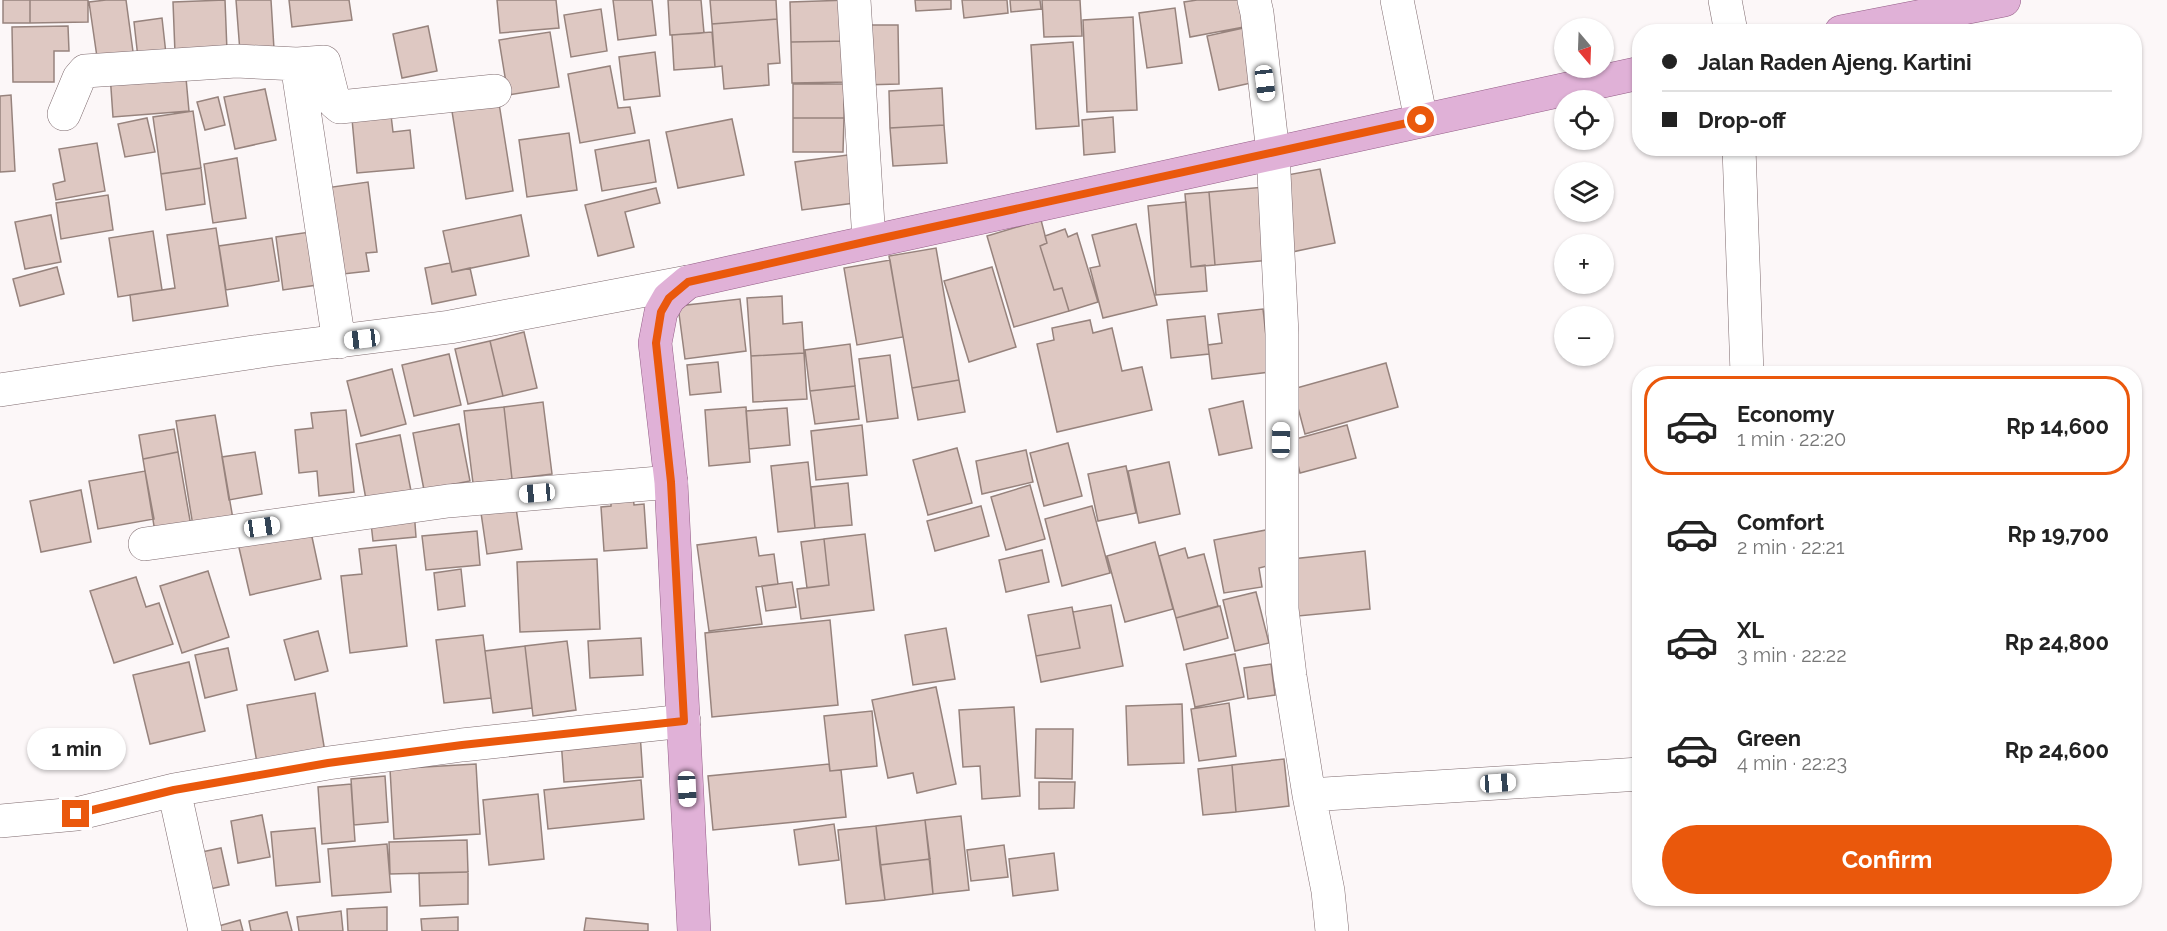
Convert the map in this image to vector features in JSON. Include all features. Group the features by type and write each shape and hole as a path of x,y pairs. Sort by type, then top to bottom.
{"main road":[{"path":"1882,24 2004,0"},
{"path":"694,931 671,482 656,343 661,312 669,298 688,282 1632,75"}],"street":[{"path":"854,0 869,241"},
{"path":"1254,0 1273,153 1282,334 1282,609 1290,676 1309,795 1328,891 1332,931"},
{"path":"1397,0 1421,120"},
{"path":"1725,0 1730,24"},
{"path":"64,114 78,78 85,71 236,61 297,64 324,62 335,105 340,107 495,91"},
{"path":"297,64 339,342"},
{"path":"1738,156 1747,366"},
{"path":"0,390 268,350 450,327 688,282"},
{"path":"145,544 448,501 671,482"},
{"path":"0,821 76,814 174,790 328,763 684,721"},
{"path":"1309,795 1632,775"},
{"path":"174,790 205,931"}],"building":[{"path":"3,0 30,0 30,23 3,23"},
{"path":"30,0 88,0 88,22 30,23"},
{"path":"126,0 134,59 98,64 89,2"},
{"path":"225,0 227,51 175,53 173,2"},
{"path":"236,0 271,0 274,49 240,52"},
{"path":"289,0 349,0 352,20 292,27"},
{"path":"497,0 556,0 559,28 500,33"},
{"path":"613,0 652,0 656,35 618,40"},
{"path":"668,0 701,0 704,33 670,35"},
{"path":"710,0 776,0 777,19 712,24"},
{"path":"849,0 849,41 791,42 790,2"},
{"path":"915,0 951,0 951,9 916,11"},
{"path":"962,0 1007,0 1008,13 964,18"},
{"path":"1010,0 1040,0 1041,9 1011,12"},
{"path":"1042,0 1080,0 1082,36 1044,37"},
{"path":"1239,0 1244,27 1190,37 1184,2"},
{"path":"1175,8 1182,63 1147,68 1139,13"},
{"path":"601,9 607,51 571,57 564,15"},
{"path":"1133,17 1137,110 1087,112 1083,20"},
{"path":"162,18 166,54 138,58 134,22"},
{"path":"777,19 780,63 768,64 769,85 724,89 722,66 715,67 712,24"},
{"path":"861,25 898,25 899,84 862,85"},
{"path":"68,26 69,51 54,51 54,82 13,82 12,27"},
{"path":"428,26 437,71 402,78 393,34"},
{"path":"1248,27 1260,81 1219,90 1207,36"},
{"path":"550,32 559,87 508,95 499,40"},
{"path":"712,32 715,67 674,70 672,35"},
{"path":"849,41 850,82 792,83 791,42"},
{"path":"1073,42 1079,126 1036,129 1031,45"},
{"path":"655,52 660,96 624,100 619,57"},
{"path":"610,66 618,108 630,107 635,133 580,143 568,74"},
{"path":"185,67 189,111 113,117 110,74"},
{"path":"793,84 844,84 844,118 793,118"},
{"path":"942,88 944,125 890,128 889,91"},
{"path":"265,89 276,140 235,149 224,97"},
{"path":"11,95 15,171 0,172 0,96"},
{"path":"218,97 225,125 205,130 197,102"},
{"path":"498,97 513,191 466,199 451,105"},
{"path":"193,111 201,168 161,174 153,117"},
{"path":"391,115 393,132 410,130 414,168 357,173 352,119"},
{"path":"1113,117 1115,152 1084,155 1082,120"},
{"path":"147,118 155,152 125,157 118,124"},
{"path":"793,118 844,118 843,152 793,152"},
{"path":"732,119 744,175 678,188 666,132"},
{"path":"944,125 947,163 893,166 890,128"},
{"path":"569,133 577,190 527,197 519,140"},
{"path":"649,140 656,182 602,191 595,150"},
{"path":"97,143 105,191 56,200 53,184 65,181 59,149"},
{"path":"855,154 862,202 802,210 795,162"},
{"path":"237,158 246,218 213,223 204,164"},
{"path":"201,168 205,204 166,210 161,174"},
{"path":"1320,169 1335,243 1292,252 1276,177"},
{"path":"368,182 377,252 366,253 369,271 343,274 318,189"},
{"path":"1265,187 1271,260 1215,265 1209,192"},
{"path":"656,188 660,203 625,212 634,247 598,256 585,205"},
{"path":"1209,192 1215,265 1191,267 1185,194"},
{"path":"108,195 113,230 61,239 56,203"},
{"path":"1186,202 1191,267 1205,265 1207,291 1156,295 1148,206"},
{"path":"51,215 61,262 25,269 15,222"},
{"path":"521,215 529,256 452,272 443,231"},
{"path":"1041,220 1047,243 1040,246 1054,290 1062,288 1069,311 1014,327 987,236"},
{"path":"1136,224 1157,305 1103,318 1090,268 1100,266 1092,235"},
{"path":"216,228 228,306 133,321 130,295 175,288 167,235"},
{"path":"1065,229 1068,237 1077,233 1098,302 1069,311 1062,288 1054,290 1040,246 1047,243 1045,236"},
{"path":"153,231 162,290 118,297 109,238"},
{"path":"310,232 317,285 283,290 276,237"},
{"path":"272,238 279,281 226,290 219,246"},
{"path":"936,248 959,380 912,388 889,256"},
{"path":"890,260 903,337 857,345 844,268"},
{"path":"450,263 452,272 470,268 476,295 432,304 425,268"},
{"path":"57,267 64,294 20,306 13,279"},
{"path":"992,267 1016,347 969,362 944,281"},
{"path":"782,296 783,324 802,322 804,353 751,356 747,298"},
{"path":"740,299 746,351 685,359 678,306"},
{"path":"1263,309 1270,372 1212,379 1208,345 1222,343 1218,314"},
{"path":"1205,316 1209,354 1171,358 1167,320"},
{"path":"1090,320 1093,333 1112,328 1122,371 1142,367 1152,410 1057,432 1037,344 1054,340 1052,328"},
{"path":"524,332 537,388 503,396 490,341"},
{"path":"490,341 503,396 468,404 455,349"},
{"path":"850,344 855,386 810,391 805,350"},
{"path":"804,353 807,399 753,402 751,356"},
{"path":"449,354 461,405 414,416 402,365"},
{"path":"890,355 898,418 867,422 859,359"},
{"path":"718,362 721,392 690,395 687,365"},
{"path":"1386,363 1398,407 1305,434 1293,389"},
{"path":"392,369 406,424 361,436 347,381"},
{"path":"959,380 965,412 918,420 912,388"},
{"path":"855,386 859,419 815,424 810,391"},
{"path":"1243,401 1252,448 1219,455 1209,409"},
{"path":"543,402 552,474 512,479 504,407"},
{"path":"504,407 512,479 473,483 464,411"},
{"path":"746,407 750,462 709,466 705,410"},
{"path":"787,408 790,445 749,449 746,411"},
{"path":"346,410 354,492 319,496 317,471 299,473 295,430 313,428 311,413"},
{"path":"215,415 233,519 193,526 176,421"},
{"path":"459,424 470,481 424,490 413,433"},
{"path":"862,425 867,475 816,480 811,431"},
{"path":"1347,425 1356,458 1300,473 1292,440"},
{"path":"174,429 178,452 143,459 139,435"},
{"path":"400,435 412,496 367,505 356,444"},
{"path":"1068,443 1082,496 1044,506 1030,453"},
{"path":"957,448 972,503 928,515 913,460"},
{"path":"1026,450 1033,482 982,494 976,461"},
{"path":"178,452 191,526 155,532 143,459"},
{"path":"255,452 262,494 229,500 222,457"},
{"path":"808,462 815,528 778,532 771,466"},
{"path":"1169,462 1180,514 1139,523 1128,471"},
{"path":"1126,466 1136,513 1098,521 1088,474"},
{"path":"145,471 154,519 98,529 89,481"},
{"path":"848,483 852,525 815,528 811,487"},
{"path":"1030,485 1045,539 1006,550 991,497"},
{"path":"81,490 91,542 41,552 30,501"},
{"path":"633,495 634,505 644,504 647,548 604,551 601,507 611,506 611,496"},
{"path":"515,501 522,549 487,554 480,506"},
{"path":"981,506 989,536 935,551 927,521"},
{"path":"1092,506 1110,573 1062,586 1045,519"},
{"path":"414,510 416,537 373,541 370,514"},
{"path":"309,523 321,579 250,595 237,539"},
{"path":"1266,530 1271,565 1259,568 1262,587 1224,593 1214,540"},
{"path":"477,531 480,565 426,570 422,536"},
{"path":"865,534 874,610 801,619 797,589 829,585 824,539"},
{"path":"756,537 759,556 774,554 778,584 756,587 762,624 709,631 697,545"},
{"path":"824,539 829,585 807,588 801,542"},
{"path":"1155,542 1173,609 1125,622 1107,556"},
{"path":"396,545 407,646 350,653 341,576 362,574 359,549"},
{"path":"1185,548 1188,558 1204,554 1218,606 1176,618 1159,556"},
{"path":"1042,550 1049,582 1006,592 999,560"},
{"path":"1365,551 1370,609 1298,616 1292,559"},
{"path":"597,559 600,629 520,632 517,562"},
{"path":"461,569 465,606 438,610 434,573"},
{"path":"208,571 229,637 182,653 160,586"},
{"path":"136,577 146,607 159,603 173,644 114,663 90,591"},
{"path":"792,582 796,607 766,611 762,586"},
{"path":"1256,592 1269,643 1235,651 1223,600"},
{"path":"1111,605 1123,666 1041,682 1036,656 1080,648 1073,612"},
{"path":"1220,606 1228,638 1184,650 1176,618"},
{"path":"1072,607 1080,648 1036,656 1028,615"},
{"path":"830,620 838,705 712,717 705,633"},
{"path":"946,628 955,679 913,685 905,635"},
{"path":"318,631 328,671 295,680 284,640"},
{"path":"483,635 491,698 444,703 436,640"},
{"path":"641,638 643,675 590,678 588,641"},
{"path":"567,641 576,710 533,716 525,646"},
{"path":"525,646 532,708 493,713 485,651"},
{"path":"228,648 237,690 205,698 195,655"},
{"path":"1235,654 1244,697 1195,707 1186,664"},
{"path":"189,662 205,731 150,744 133,675"},
{"path":"1271,664 1275,695 1248,699 1244,668"},
{"path":"936,687 956,784 917,793 913,773 888,778 872,700"},
{"path":"315,693 325,752 257,763 247,705"},
{"path":"1229,703 1236,756 1199,761 1191,709"},
{"path":"1182,704 1184,763 1128,765 1126,706"},
{"path":"1014,707 1020,796 982,799 980,766 963,767 959,710"},
{"path":"872,711 877,766 830,771 824,716"},
{"path":"1036,729 1073,729 1072,779 1035,778"},
{"path":"640,733 643,777 564,782 561,739"},
{"path":"1284,759 1289,806 1236,812 1232,765"},
{"path":"476,764 480,834 394,839 390,769"},
{"path":"829,764 830,771 841,770 846,817 713,830 708,776"},
{"path":"1232,765 1236,812 1203,815 1198,769"},
{"path":"385,776 388,822 354,825 351,779"},
{"path":"641,780 644,819 548,829 544,790"},
{"path":"1039,782 1075,782 1074,808 1039,809"},
{"path":"351,784 355,841 322,844 318,787"},
{"path":"538,794 544,859 489,865 483,800"},
{"path":"262,815 270,857 238,863 231,821"},
{"path":"961,816 969,890 933,894 925,820"},
{"path":"925,820 930,859 880,865 876,826"},
{"path":"834,824 839,860 799,865 794,830"},
{"path":"876,826 885,900 846,904 838,830"},
{"path":"315,828 320,882 276,886 271,832"},
{"path":"467,840 468,872 390,874 389,842"},
{"path":"387,844 391,892 332,896 328,849"},
{"path":"1004,845 1008,877 971,881 967,850"},
{"path":"221,848 229,885 200,891 192,854"},
{"path":"1054,853 1058,890 1013,896 1009,859"},
{"path":"930,859 933,894 885,900 880,865"},
{"path":"468,872 468,904 420,906 419,873"},
{"path":"387,907 387,931 348,931 347,909"},
{"path":"341,911 343,931 299,931 297,917"},
{"path":"287,912 292,931 251,931 249,921"},
{"path":"458,917 458,931 422,931 421,919"},
{"path":"586,918 648,924 648,931 584,931"},
{"path":"240,920 243,931 209,931 208,929"}],"route":[{"path":"76,814 174,790 328,763 462,745 684,721 671,482 656,343 661,312 669,298 688,282 1421,120"}]}
